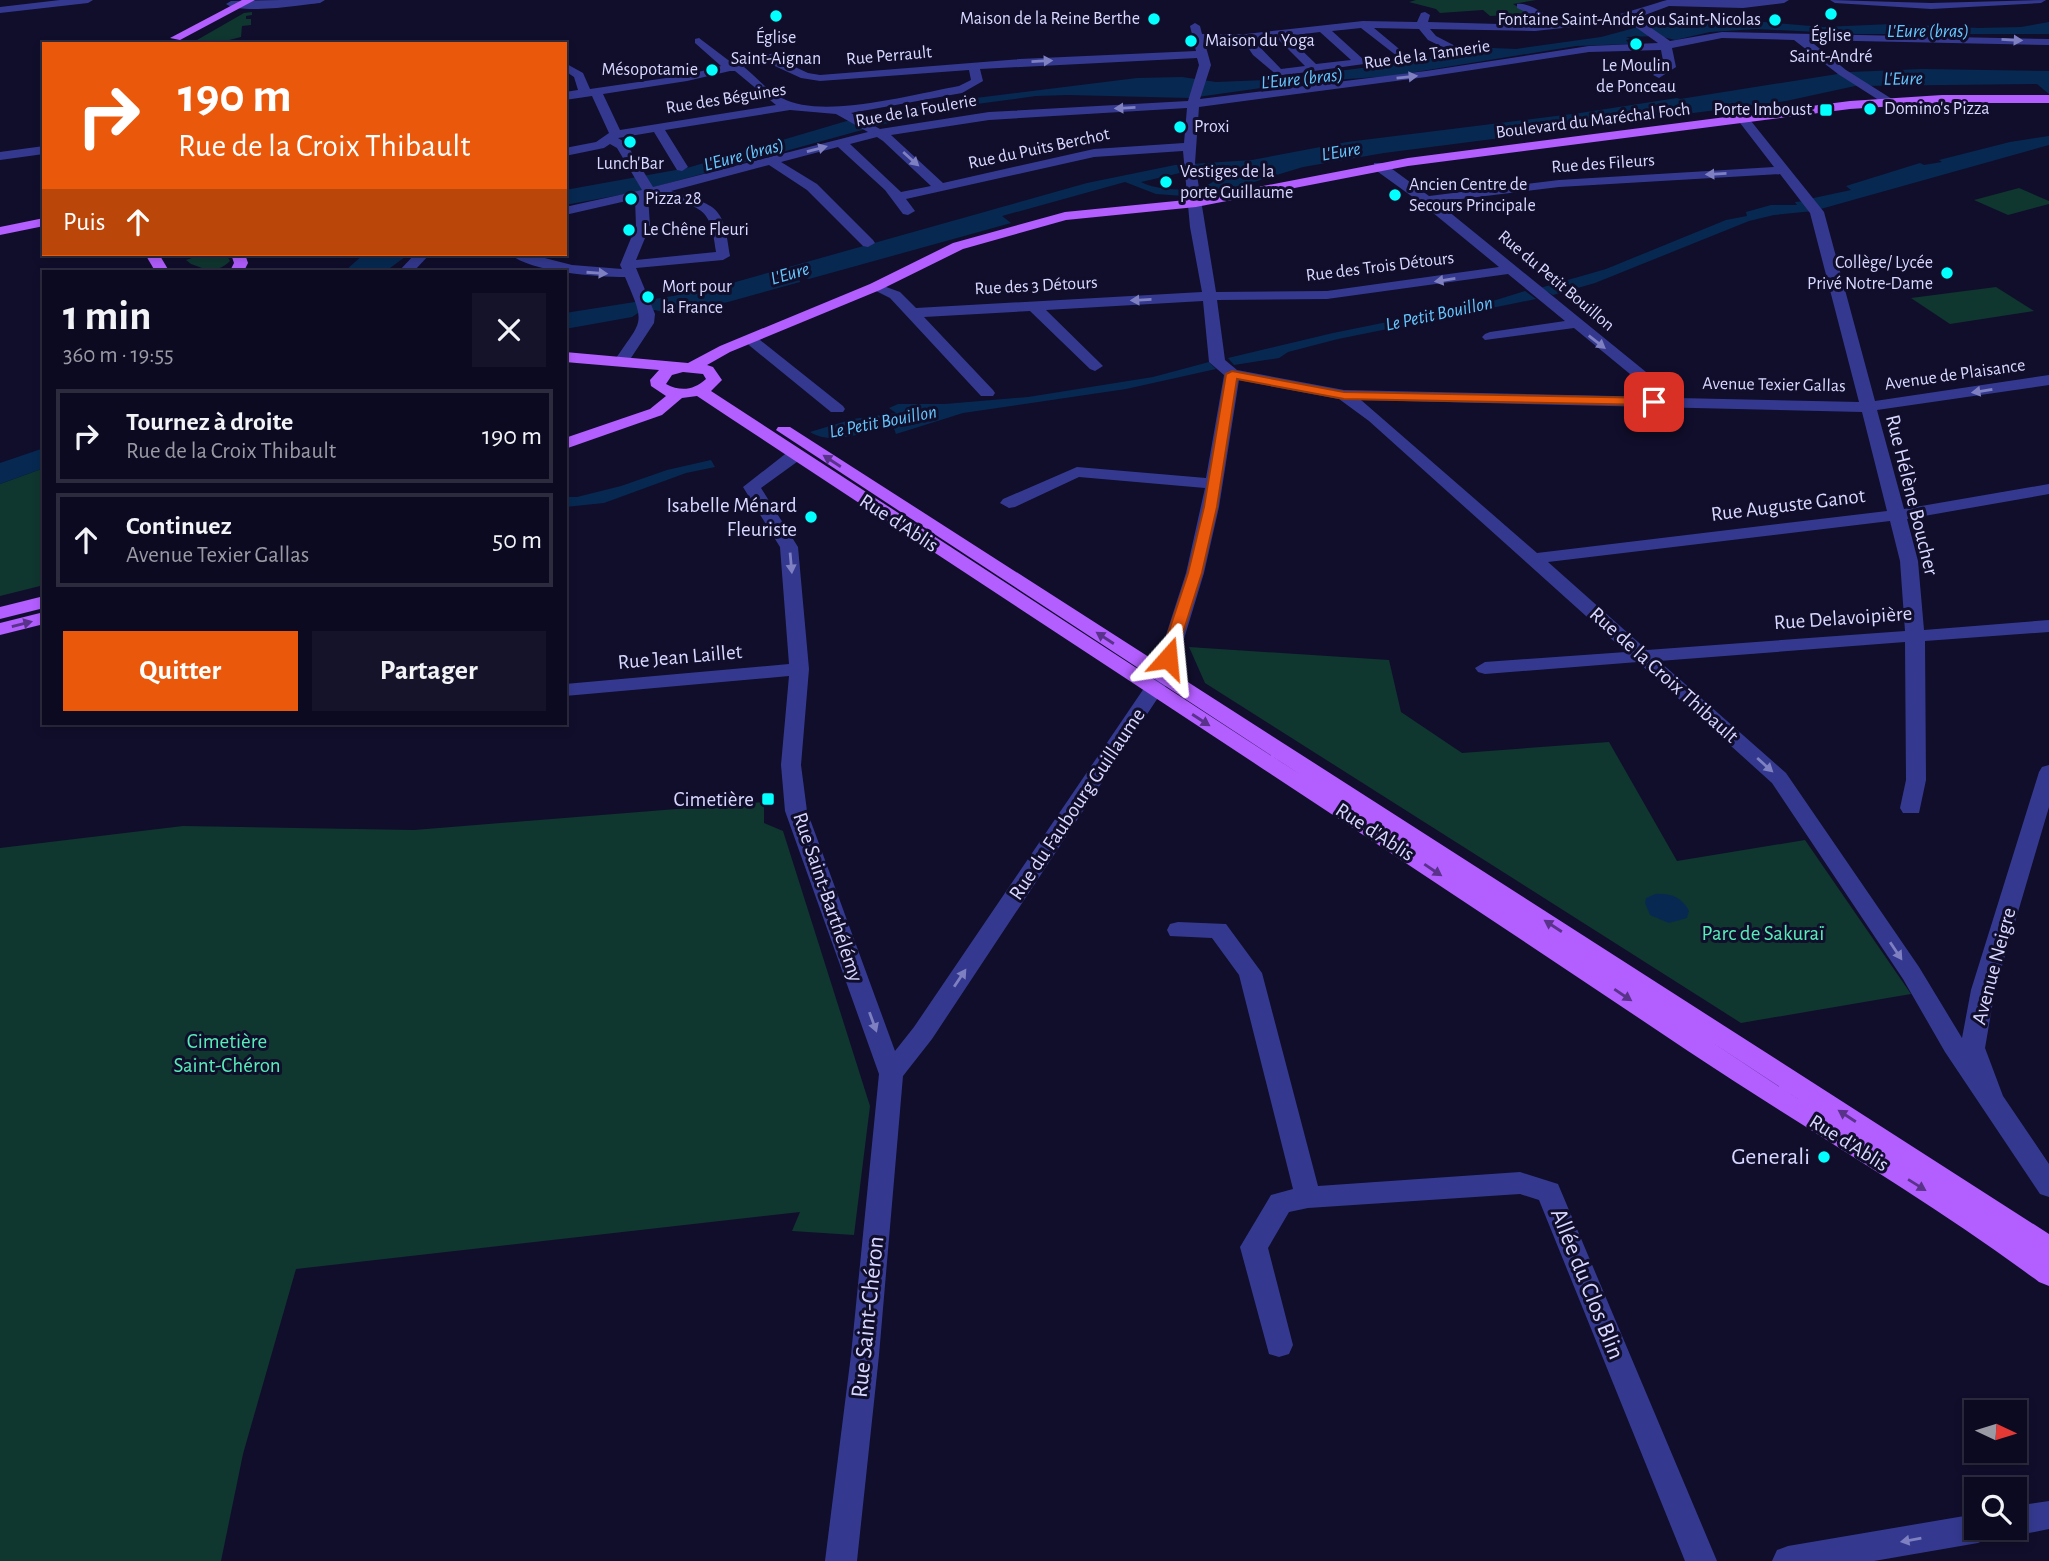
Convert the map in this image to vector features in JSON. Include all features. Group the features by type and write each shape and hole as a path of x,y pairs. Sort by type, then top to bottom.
{"main road":[{"path":"173,41 241,2"},
{"name":"Boulevard du Maréchal Foch","path":"846,300 958,246 1000,232 1065,216 1175,206 1192,184 1379,166 1888,102 1998,99 2047,103"},
{"path":"0,221 42,214"},
{"path":"0,231 42,222"},
{"path":"225,270 240,260"},
{"path":"567,431 640,405 668,391 708,383 755,343 846,300"},
{"path":"567,443 656,412 668,391 666,372 687,367 846,300"},
{"path":"567,357 687,367 708,383"},
{"path":"567,367 617,371 668,391"},
{"name":"Rue d'Ablis","path":"708,383 767,419 1384,837 1786,1104 1989,1230 2049,1274"},
{"name":"Rue d'Ablis","path":"708,383 795,455 1158,682 2049,1248"},
{"path":"0,613 42,602"},
{"path":"0,629 42,618"}],"street":[{"path":"0,10 88,0"},
{"path":"241,2 320,0"},
{"path":"1203,54 1196,32 1246,37 1363,24 1535,28 1634,21 1668,3 1784,0"},
{"path":"1835,0 1941,6 2041,0"},
{"path":"1521,6 1560,25"},
{"path":"1422,24 1427,9"},
{"path":"1634,21 1665,44 1670,66 1659,75"},
{"path":"1363,24 1406,61"},
{"path":"1422,24 1432,38 1459,52"},
{"path":"1246,37 1257,53 1278,73 1360,62 1322,28"},
{"path":"1279,34 1314,69"},
{"name":"Rue de la Tannerie","path":"1194,101 1426,74 1589,49 1657,47 1714,35 2049,42"},
{"path":"1795,35 1842,72 1888,102"},
{"path":"699,41 735,68 753,77 776,100 790,106"},
{"path":"845,114 962,89 977,81 981,65 980,50"},
{"path":"567,96 735,68 787,53"},
{"name":"Rue Perrault","path":"768,58 805,76 888,74 981,65 1203,54"},
{"name":"Rue du Faubourg Guillaume","path":"891,1074 923,1033 1158,682 1195,573 1214,484 1224,368 1197,227 1188,147 1194,101 1205,65 1203,54"},
{"path":"567,67 579,75 591,93 613,136 649,191 643,226 629,269 645,307 647,323 622,361"},
{"name":"Rue de la Foulerie","path":"567,211 841,143 876,131 989,116 1194,101"},
{"name":"Rue des Béguines","path":"567,152 600,145 613,136 657,127 790,106 845,114 876,131 917,164 941,188"},
{"path":"1743,119 1784,170"},
{"path":"657,127 682,167"},
{"path":"841,143 869,166 908,211"},
{"name":"Rue du Puits Berchot","path":"897,197 1094,153 1188,147"},
{"path":"0,156 42,150"},
{"path":"771,161 812,187 868,243"},
{"name":"Rue du Petit Bouillon","path":"1379,166 1512,269 1574,324 1673,402"},
{"name":"Rue Hélène Boucher","path":"1784,170 1817,212 1909,561 1915,635 1916,780 1911,808"},
{"name":"Rue des Fileurs","path":"1426,200 1486,190 1784,170"},
{"path":"522,256 547,265 579,271 629,269 723,256 719,224 710,209 649,191"},
{"path":"1175,206 1197,227"},
{"path":"407,270 421,256"},
{"name":"Rue des Trois Détours","path":"1209,296 1327,295 1512,269"},
{"path":"875,288 895,295 986,393"},
{"name":"Rue des 3 Détours","path":"912,313 1209,296"},
{"path":"1034,306 1095,366"},
{"path":"1490,337 1574,324"},
{"path":"755,343 837,409"},
{"name":"Rue de la Croix Thibault","path":"1224,368 1344,395 1375,418 1779,778 1911,973 1954,1045 1992,1099"},
{"name":"Avenue de Plaisance","path":"1867,407 2049,380"},
{"name":"Avenue Texier Gallas","path":"1344,395 1867,407"},
{"name":"Rue Saint-Barthélémy","path":"795,455 751,486 789,547 799,669 791,765 796,811 891,1074"},
{"path":"1009,503 1077,472 1214,484"},
{"name":"Rue Auguste Ganot","path":"1532,559 1897,515 2049,489"},
{"name":"Rue Delavoipière","path":"1485,668 2049,626"},
{"name":"Rue Jean Laillet","path":"567,690 799,669"},
{"name":"Avenue Neigre","path":"2049,772 1983,990 1973,1048 1992,1099 2049,1186"},
{"path":"1178,930 1217,930 1250,972 1308,1197"},
{"name":"Rue Saint-Chéron","path":"841,1561 865,1355 891,1074"},
{"name":"Allée du Clos Blin","path":"1279,1345 1254,1247 1280,1203 1308,1197 1520,1183 1549,1192 1701,1561"},
{"path":"2027,1519 2049,1515"},
{"path":"1788,1561 1964,1530"}],"green space":[{"path":"1536,0 1513,4 1530,14 1490,16 1483,10 1440,13 1436,9 1409,2"},
{"path":"252,12 252,15 246,16 246,19 251,19 251,25 242,26 241,37 229,42 193,42 244,13"},
{"path":"2019,188 2049,201 2049,204 2008,215 1974,200"},
{"path":"198,256 227,256 230,261 219,268 199,270 202,268 186,260"},
{"path":"1996,287 2034,311 1950,324 1911,298"},
{"path":"42,469 42,586 0,596 0,484"},
{"name":"Parc de Sakuraï","path":"1189,647 1389,660 1401,712 1462,753 1609,742 1677,861 1805,840 1911,994 1741,1023 1205,683"},
{"name":"Cimetière Saint-Chéron","path":"764,802 764,823 783,831 870,1106 854,1235 792,1231 800,1212 296,1269 243,1454 221,1561 0,1561 0,848 183,826 414,830"}],"water":[{"name":"L'Eure (bras)","path":"1752,21 1823,27 1892,24 1979,28 2021,27 2049,22 2049,34 1858,34 1756,29 1710,32 1675,40 1659,36 1626,37 1630,39 1626,40 1629,44 1576,46 1391,76 1305,82 1190,98 1036,96 977,104 884,124 636,192 567,205 567,190 687,168 850,120 935,103 1137,78 1182,77 1216,82 1266,80 1472,51 1470,47 1516,49 1601,37 1638,27"},
{"name":"L'Eure","path":"1922,69 2049,71 2049,94 2037,84 1855,86 1786,101 1384,153 1303,167 1218,193 1184,196 1156,194 1125,182 1002,216 1011,223 809,279 799,278 800,282 728,302 667,313 655,310 567,329 567,313 725,285 1087,183 1175,165 1252,160 1347,142 1680,99 1850,72","holes":["1184,172 1217,172 1217,178 1202,187 1192,189 1168,189 1141,182"]},
{"path":"2049,136 2049,145 1817,210 1809,199 1851,190 1846,186 1920,163 1924,165 1942,162 1939,160 2010,142"},
{"path":"1805,201 1814,211 1774,215 1749,221 1595,283 1553,295 1540,288 1606,269 1726,220 1747,216 1746,212 1771,205 1797,205 1795,202"},
{"path":"362,256 406,256 387,270 346,270"},
{"name":"Le Petit Bouillon","path":"1525,291 1536,299 1338,339 1288,352 1279,358 1234,365 1228,358 1333,333 1496,300"},
{"name":"Le Petit Bouillon","path":"1209,362 1216,369 1126,389 963,413 896,434 893,426 840,438 819,436 810,432 853,419 896,413 889,408 898,404 945,404 1028,397 1153,377"},
{"path":"42,449 42,469 0,484 0,463"},
{"path":"711,460 715,467 686,473 604,503 567,507 567,497 621,486 667,470"},
{"path":"1655,894 1671,895 1679,899 1689,911 1687,918 1669,923 1650,915 1645,903 1646,898"}],"place":[{"name":"Église Saint-André","path":"1831,14"},
{"name":"Église Saint-Aignan","path":"776,16"},
{"name":"Maison de la Reine Berthe","path":"1154,19"},
{"name":"Fontaine Saint-André ou Saint-Nicolas","path":"1775,20"},
{"name":"Maison du Yoga","path":"1191,41"},
{"name":"Le Moulin de Ponceau","path":"1636,44"},
{"name":"Mésopotamie","path":"712,70"},
{"name":"Domino's Pizza","path":"1870,109"},
{"name":"Porte Imboust","path":"1826,110"},
{"name":"Proxi","path":"1180,127"},
{"name":"Lunch'Bar","path":"630,142"},
{"name":"Vestiges de la porte Guillaume","path":"1166,182"},
{"name":"Ancien Centre de Secours Principale","path":"1395,195"},
{"name":"Pizza 28","path":"631,199"},
{"name":"Le Chêne Fleuri","path":"629,230"},
{"name":"Collège/ Lycée Privé Notre-Dame","path":"1947,273"},
{"name":"Mort pour la France","path":"648,297"},
{"name":"Isabelle Ménard Fleuriste","path":"811,517"},
{"name":"Cimetière","path":"768,799"},
{"name":"Generali","path":"1824,1157"}],"route":[{"path":"1168,658 1195,573 1210,507 1232,374 1344,395 1654,402"}]}
